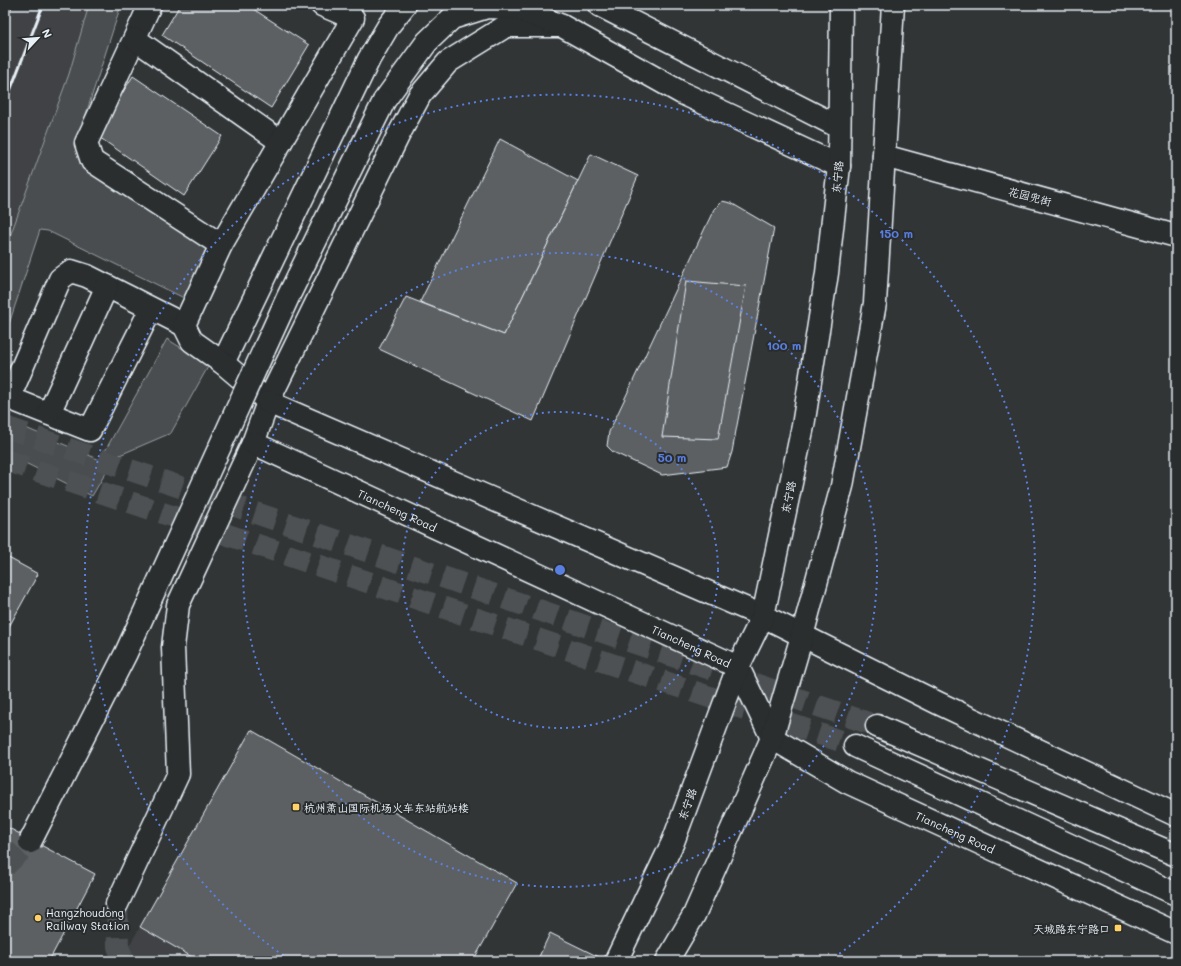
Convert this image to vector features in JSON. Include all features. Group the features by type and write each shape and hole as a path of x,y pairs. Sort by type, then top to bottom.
{"main road":[{"path":"150,5 86,143 92,161 221,245"},
{"path":"184,325 221,245 353,18 322,5"},
{"path":"223,363 369,59 389,25 405,5"},
{"path":"599,5 839,127"},
{"name":"东宁路","path":"616,961 673,842 738,668 763,616 803,426 827,273 839,166 841,5"},
{"path":"667,961 694,915 772,738 802,636 842,486 875,303 893,5"},
{"path":"30,842 126,653 288,297 384,101 427,42 452,18 486,7 516,8 562,26 682,93 839,166"},
{"path":"117,904 178,774 173,647 178,605 253,443 268,402 399,134 420,95 448,62 506,26 562,26"},
{"path":"135,39 281,142"},
{"name":"花园兜街","path":"884,156 1176,236"},
{"path":"151,309 90,430 9,398 60,279 71,271 87,276 184,325 192,341 223,363 268,402 763,616 938,703 1176,815"},
{"path":"49,413 107,286"},
{"name":"Tiancheng Road","path":"253,443 738,668 772,738 847,782 1176,933"},
{"path":"876,726 1176,855"},
{"path":"855,746 1176,894"}],"shaded area":[{"path":"5,5 120,5 5,291"},
{"path":"89,5 121,5 76,145 78,158 86,170 208,249 184,298 48,231 40,230 5,336 5,250 69,74"},
{"path":"167,339 209,365 171,433 115,457 92,496 5,453 5,419 100,460"},
{"path":"140,927 203,961 120,961"}],"building":[{"path":"180,5 247,5 309,45 271,108 162,35"},
{"path":"133,76 222,136 184,196 96,135"},
{"path":"500,139 578,181 504,335 420,302"},
{"path":"591,154 638,176 533,421 379,349 406,297 504,335"},
{"path":"722,201 731,203 774,228 732,452 727,467 662,475 613,452 607,446 609,432 714,209"},
{"path":"686,281 746,286 718,439 662,437"},
{"path":"5,556 38,574 5,634"},
{"name":"杭州萧山国际机场火车东站航站楼","path":"251,730 517,883 473,961 199,961 140,927"},
{"name":"Hangzhoudong Railway Station","path":"5,826 95,874 49,961 5,961"},
{"path":"550,933 607,961 537,961"}],"tunnel":[{"path":"5,427 877,726"},
{"path":"5,460 855,746"},
{"path":"5,866 30,842"},
{"path":"117,904 118,947 124,961"}],"railway":[{"path":"5,24 11,5"},
{"path":"5,104 43,5"}],"place":[{"name":"杭州萧山国际机场火车东站航站楼","path":"296,807"},
{"name":"Hangzhoudong Railway Station","path":"38,918"},
{"name":"天城路东宁路口","path":"1118,928"}]}
